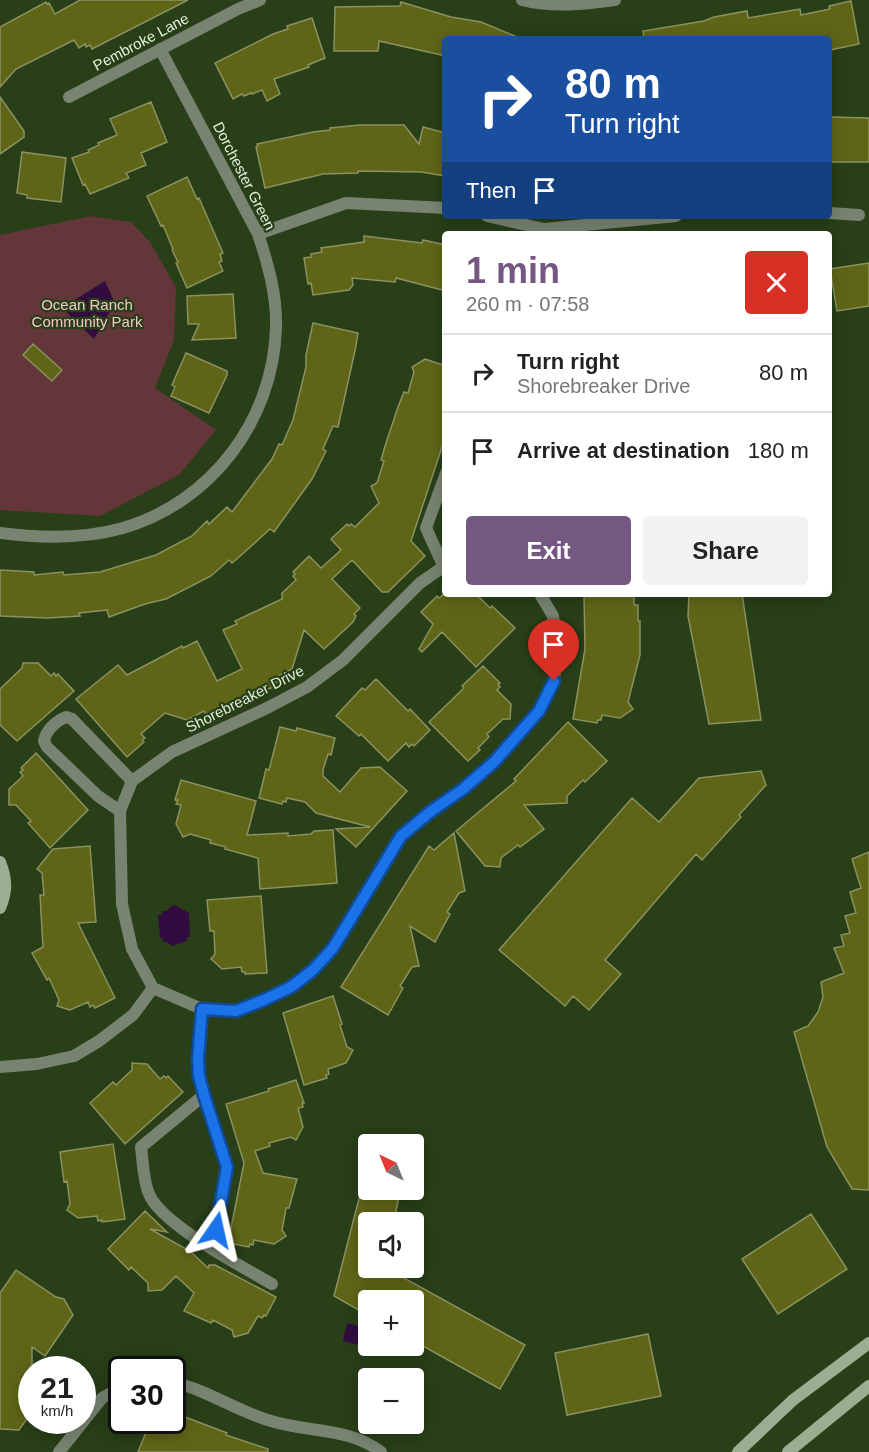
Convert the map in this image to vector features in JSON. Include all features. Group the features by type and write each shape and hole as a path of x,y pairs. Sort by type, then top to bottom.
{"main road":[{"path":"0,862 6,879 6,888 0,908"},
{"path":"738,1452 793,1400 869,1343"},
{"path":"788,1452 869,1386"}],"street":[{"name":"Pembroke Lane","path":"69,97 238,9 260,0"},
{"path":"522,0 533,3 584,4 615,0"},
{"name":"Dorchester Green","path":"0,533 66,536 122,528 157,515 196,490 220,468 235,450 254,418 267,384 274,351 276,326 269,267 258,234 160,49"},
{"path":"258,234 346,203 442,207"},
{"path":"832,213 859,214"},
{"path":"500,219 544,229 646,219"},
{"path":"442,484 426,528 442,561"},
{"name":"Shorebreaker Drive","path":"132,781 172,752 307,687 344,660 420,583 442,566"},
{"path":"120,811 98,796 47,747 44,741 45,733 61,719 66,717 72,719 132,781 120,811 122,903 132,949 153,988 202,1009 236,1011 291,987 313,970 333,948 401,836 463,789 494,762 539,711 554,681 557,645 553,616 542,597"},
{"path":"0,1067 37,1064 74,1056 99,1041 133,1015 153,988"},
{"path":"202,1009 198,1059 204,1095 227,1167 212,1249"},
{"path":"204,1095 141,1148 148,1192 166,1214 212,1249 272,1284"},
{"path":"186,1385 195,1387 235,1408 273,1422 357,1437 381,1452"},
{"path":"59,1452 102,1398 108,1395"}],"green space":[{"name":"Ocean Ranch Community Park","path":"91,216 131,222 150,242 176,287 174,340 155,388 216,430 179,475 100,516 0,510 0,235"}],"shaded area":[{"path":"105,281 115,303 94,339 62,308"},
{"path":"175,905 189,913 190,937 187,937 187,941 172,946 160,938 158,915 162,915 162,911"},
{"path":"347,1323 358,1326 358,1344 343,1341"}],"building":[{"path":"80,0 188,0 92,49 90,45 86,47 85,44 79,48 74,40 16,69 0,87 0,27 46,2 55,14"},
{"path":"851,1 859,44 832,50 832,36 644,36 643,31 747,11 748,18 800,9 801,15 830,9 829,6"},
{"path":"401,2 451,17 481,22 515,36 442,36 442,55 379,41 378,51 334,51 335,7 400,6"},
{"path":"312,18 325,58 308,65 309,67 274,79 280,94 267,101 262,90 244,96 242,94 233,99 215,63 273,34 288,29 287,26"},
{"path":"0,97 24,131 24,137 0,154"},
{"path":"151,102 167,142 141,153 146,165 126,173 129,178 90,194 85,184 83,185 72,158 89,152 88,150 99,145 98,143 117,135 110,119"},
{"path":"832,117 869,118 869,162 832,162"},
{"path":"404,125 419,144 423,127 442,132 442,175 421,172 358,171 358,173 323,174 265,188 257,144 330,130 330,128"},
{"path":"22,152 66,158 61,202 27,198 27,195 17,193"},
{"path":"187,177 197,199 199,198 223,253 220,254 222,261 219,262 223,271 187,288 163,225 161,226 147,196"},
{"path":"364,236 422,243 423,240 442,244 442,290 396,278 395,282 352,278 353,285 349,290 313,295 311,283 308,284 304,258 322,252 321,248 364,242"},
{"path":"869,263 869,306 837,311 832,269"},
{"path":"233,294 236,338 192,340 199,324 188,324 187,296"},
{"path":"313,323 358,333 356,346 338,427 333,426 323,449 326,451 312,479 274,532 270,529 232,563 229,560 211,576 166,599 109,617 107,610 79,613 80,616 48,618 0,616 0,570 34,572 34,575 100,572 156,555 192,536 207,521 209,524 227,507 232,512 272,459 279,444 282,445 293,420 306,367 306,355"},
{"path":"33,344 62,370 52,381 23,355"},
{"path":"186,353 227,371 209,413 171,396 175,387 172,385"},
{"path":"425,359 442,365 442,447 411,541 425,556 388,592 382,592 352,560 332,579 360,608 354,614 356,616 353,622 324,649 304,630 292,669 275,678 277,682 275,686 255,696 254,694 211,717 204,711 187,720 165,713 141,734 145,738 142,740 144,742 127,757 76,699 118,665 127,675 182,646 183,648 197,641 217,681 242,669 223,630 237,624 235,621 282,599 282,593 296,580 293,572 309,556 321,568 341,550 331,539 347,524 355,527 379,503 371,486 377,483 384,461 381,460 398,407 404,392 408,393 414,372 412,367"},
{"path":"437,596 439,598 442,596 479,597 515,628 476,667 442,632 422,652 419,649 433,624 421,612"},
{"path":"584,597 634,597 634,605 638,605 638,621 640,621 640,655 628,702 633,709 620,718 602,715 601,720 597,723 573,719 585,649"},
{"path":"689,597 742,597 761,720 709,724 688,616"},
{"path":"23,663 38,663 51,676 54,673 56,676 58,674 74,691 17,741 0,725 0,689 22,668"},
{"path":"483,666 500,683 497,690 511,704 510,719 503,719 487,734 489,737 478,748 480,750 468,761 429,722"},
{"path":"376,679 430,730 414,746 412,744 409,747 406,743 388,761 361,734 359,736 336,716 362,688 365,690"},
{"path":"568,722 607,761 567,796 567,803 524,805 544,829 501,858 500,867 485,866 456,831 516,781 514,779"},
{"path":"280,727 296,731 297,728 335,738 331,755 328,754 323,776 340,792 361,768 380,767 407,791 356,847 336,829 370,827 316,813 305,802 287,798 282,804 259,798"},
{"path":"36,753 88,810 50,848 28,823 31,821 16,805 9,805 9,789 23,776 20,772 23,770 21,768"},
{"path":"761,771 766,785 739,815 741,817 702,860 696,854 605,960 621,974 589,1010 573,996 565,1006 499,950 632,798 659,822 699,778"},
{"path":"181,780 256,801 247,835 288,833 288,836 333,830 337,883 260,889 258,858 225,849 226,847 210,843 211,840 190,834 183,837 176,824 181,805 176,804 178,800 175,800"},
{"path":"454,833 465,891 459,893 447,912 450,914 435,942 410,926 419,966 412,967 400,986 403,988 388,1015 341,987 429,846 434,850"},
{"path":"90,846 96,922 78,923 115,998 95,1008 93,1005 90,1007 88,1002 70,1010 57,1006 59,1000 49,978 47,980 32,953 43,947 40,895 44,895 42,873 37,869 53,849"},
{"path":"869,852 869,1190 852,1189 827,1147 794,1032 808,1026 818,1012 823,997 821,982 844,973 834,948 844,946 841,935 850,933 845,916 856,913 850,892 861,888 852,859"},
{"path":"261,896 267,973 245,974 241,967 222,969 211,959 215,954 214,931 210,931 207,900"},
{"path":"333,996 347,1047 353,1050 346,1063 328,1069 327,1078 304,1085 283,1013"},
{"path":"132,1063 147,1064 160,1079 168,1076 183,1092 125,1144 90,1103 113,1082 116,1085 132,1070"},
{"path":"296,1080 304,1103 302,1103 303,1107 298,1108 303,1127 296,1140 291,1137 269,1143 270,1146 255,1151 263,1173 297,1179 289,1208 286,1208 282,1230 286,1236 274,1244 254,1240 253,1245 250,1244 249,1247 228,1243 244,1163 226,1104"},
{"path":"113,1144 125,1219 102,1222 102,1220 98,1221 97,1216 78,1218 67,1210 70,1204 60,1152"},
{"path":"359,1200 398,1200 396,1212 358,1212 358,1278 404,1278 525,1345 500,1389 424,1347 424,1290 358,1290 358,1310 334,1296"},
{"path":"145,1211 167,1232 150,1229 190,1251 208,1268 209,1265 215,1265 276,1297 266,1316 262,1318 258,1316 248,1333 234,1337 232,1330 213,1320 211,1323 184,1311 194,1293 176,1276 162,1290 148,1291 148,1283 131,1267 129,1270 108,1249"},
{"path":"811,1214 847,1269 778,1314 742,1259"},
{"path":"16,1270 56,1297 64,1299 73,1315 45,1356 32,1347 32,1356 18,1356 18,1430 0,1429 0,1293"},
{"path":"648,1334 661,1396 567,1415 555,1353"},
{"path":"186,1417 227,1433 226,1435 268,1449 268,1452 138,1452 145,1434 186,1434"}],"route":[{"path":"216,1230 227,1161 199,1076 202,1009 236,1011 291,987 313,970 333,948 401,836 463,789 494,762 539,711 554,681"}]}
